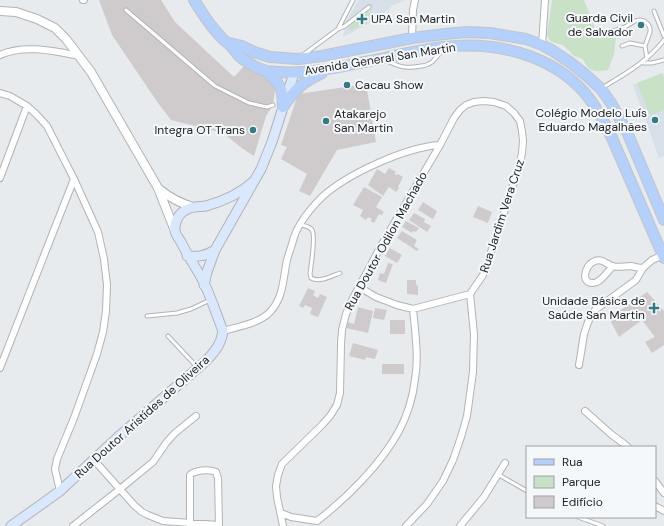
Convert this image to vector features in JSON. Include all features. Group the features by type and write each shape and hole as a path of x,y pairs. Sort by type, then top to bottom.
{"main road":[{"name":"Avenida General San Martin","path":"194,0 221,37 239,56 266,71 294,73 327,70 445,47 467,46 505,49 541,61 569,79 584,91 595,106 603,120 663,256"},
{"name":"Avenida General San Martin","path":"229,44 242,46 270,57 298,59 322,56 412,38 467,32 490,33 526,40 542,45 572,64 587,76 601,89 611,103 627,132 664,220"},
{"path":"278,106 294,73 322,56"},
{"path":"278,106 298,87 309,79 327,70"},
{"path":"204,285 215,250 267,155 278,106 283,93 280,86 266,71"},
{"path":"223,331 204,285 187,256 175,231 178,217 182,212 193,207 203,206 224,200 246,189 254,181"},
{"path":"187,256 206,255 215,250"},
{"name":"Rua Doutor Aristídes de Oliveira","path":"11,526 60,491 118,437 208,360 218,348 222,339 223,331"}],"street":[{"path":"412,38 415,0"},
{"path":"542,45 545,0"},
{"path":"0,11 16,12 37,19 55,28 80,56 91,72 158,188 175,231"},
{"path":"0,55 13,50 28,49 52,51 80,56"},
{"path":"0,93 10,96 27,106 47,126 98,232 104,259 107,285 106,311 103,332 97,354 74,418 57,459 56,472 60,491"},
{"name":"Rua Doutor Odilon Machado","path":"283,526 277,497 276,486 278,475 282,464 322,425 337,406 340,393 342,330 351,302 382,244 460,110 466,105 474,102 484,101 494,102 506,106"},
{"path":"0,178 27,106"},
{"name":"Rua Jardim Vera Cruz","path":"470,294 483,275 519,168 522,153 523,141 520,121 506,106"},
{"path":"223,331 258,320 270,313 282,291 287,260 295,235 311,210 322,197 333,188 381,162 400,154 421,148 440,145"},
{"path":"0,368 74,180"},
{"path":"158,188 172,199 193,207"},
{"path":"579,365 584,334 595,310 636,280 643,268 652,260 663,256"},
{"path":"613,266 597,282 588,281 585,278 585,271 592,262 595,261 604,261 613,266 643,268"},
{"path":"359,287 376,297 397,305 414,309 470,294 474,334 473,365 467,416 453,460 443,481 427,504 406,526"},
{"path":"312,526 337,505 368,473 385,453 399,431 409,406 415,379 416,356 414,309"},
{"path":"585,411 627,446"},
{"path":"74,526 153,462 175,433 196,416"},
{"path":"94,460 142,512 148,516 163,521 190,525 219,525 218,478 216,472 194,472 190,475 190,525"},
{"path":"460,526 484,497 499,475 505,463"},
{"path":"656,482 664,493"},
{"path":"281,513 291,517 317,521"}],"lane":[{"path":"338,29 353,0"},
{"path":"298,59 369,7"},
{"path":"126,10 215,86 248,103 267,107 278,106"},
{"path":"654,10 664,36"},
{"path":"602,34 623,28 635,21 644,21 650,28 645,46 647,59"},
{"path":"601,89 642,63 659,47 664,40"},
{"path":"622,46 630,43 645,46"},
{"path":"381,59 405,68 425,66 431,63 445,47"},
{"path":"642,63 652,64 664,60"},
{"path":"301,225 307,226 314,233 310,274 312,278 315,280 320,280 340,273"},
{"path":"146,316 177,313 191,309 211,300"},
{"path":"168,336 198,368"},
{"path":"499,475 526,490"},
{"path":"581,518 603,526"}],"shaded area":[{"name":"UPA San Martin","path":"359,0 406,0 393,5 379,18 343,37 346,21"},
{"name":"Colégio Modelo Luís Eduardo Magalhães","path":"664,74 664,156 659,158 633,85"}],"green space":[{"path":"552,0 584,0 598,36 616,38 614,54 608,70 596,71 590,69 585,64 583,59 574,56 563,45 551,42 547,35"},
{"path":"371,11 376,18 348,31 353,21"},
{"path":"662,73 664,78 664,110 650,115 637,83"}],"building":[{"path":"99,0 161,0 175,22 234,77 244,66 269,79 275,90 273,105 266,116 254,156 223,133 171,120 112,35"},
{"path":"366,84 376,142 337,150 310,196 299,191 307,174 281,159 287,147 281,145 298,94"},
{"path":"389,168 396,172 394,174 398,174 403,177 396,192 389,187 383,196 368,185 377,169 385,174"},
{"path":"364,187 382,197 376,207 384,212 382,215 379,214 374,223 370,221 372,219 368,217 366,220 360,216 363,210 353,205"},
{"path":"423,202 437,211 433,219 418,210"},
{"path":"478,206 492,212 488,223 473,217"},
{"path":"414,213 425,219 424,222 431,226 427,232 409,220"},
{"path":"406,221 419,228 416,232 413,231 412,233 402,227"},
{"path":"402,231 417,240 414,246 419,249 417,251 397,238"},
{"path":"390,248 402,255 397,263 385,256"},
{"path":"388,263 393,264 386,283 378,280 380,273 384,274"},
{"path":"407,280 416,280 418,295 407,294"},
{"path":"308,288 315,291 313,295 318,298 320,294 327,297 318,317 310,314 312,308 305,305 303,308 299,306"},
{"path":"647,292 664,311 664,345 652,353 645,342 655,337 642,320 619,337 609,318"},
{"path":"358,307 373,311 368,333 346,328 348,322 354,324"},
{"path":"375,308 387,310 384,320 373,318"},
{"path":"390,320 405,320 405,334 390,334"},
{"path":"353,343 378,350 375,359 366,357 365,360 349,356"},
{"path":"382,364 404,364 404,374 382,374"}],"place":[{"name":"UPA San Martin","path":"362,19"},
{"name":"Guarda Civil de Salvador","path":"641,25"},
{"name":"Cacau Show","path":"347,85"},
{"name":"Colégio Modelo Luís Eduardo Magalhães","path":"655,120"},
{"name":"Atakarejo San Martin","path":"326,121"},
{"name":"Integra OT Trans","path":"253,130"},
{"name":"Unidade Básica de Saúde San Martin","path":"654,308"}]}
